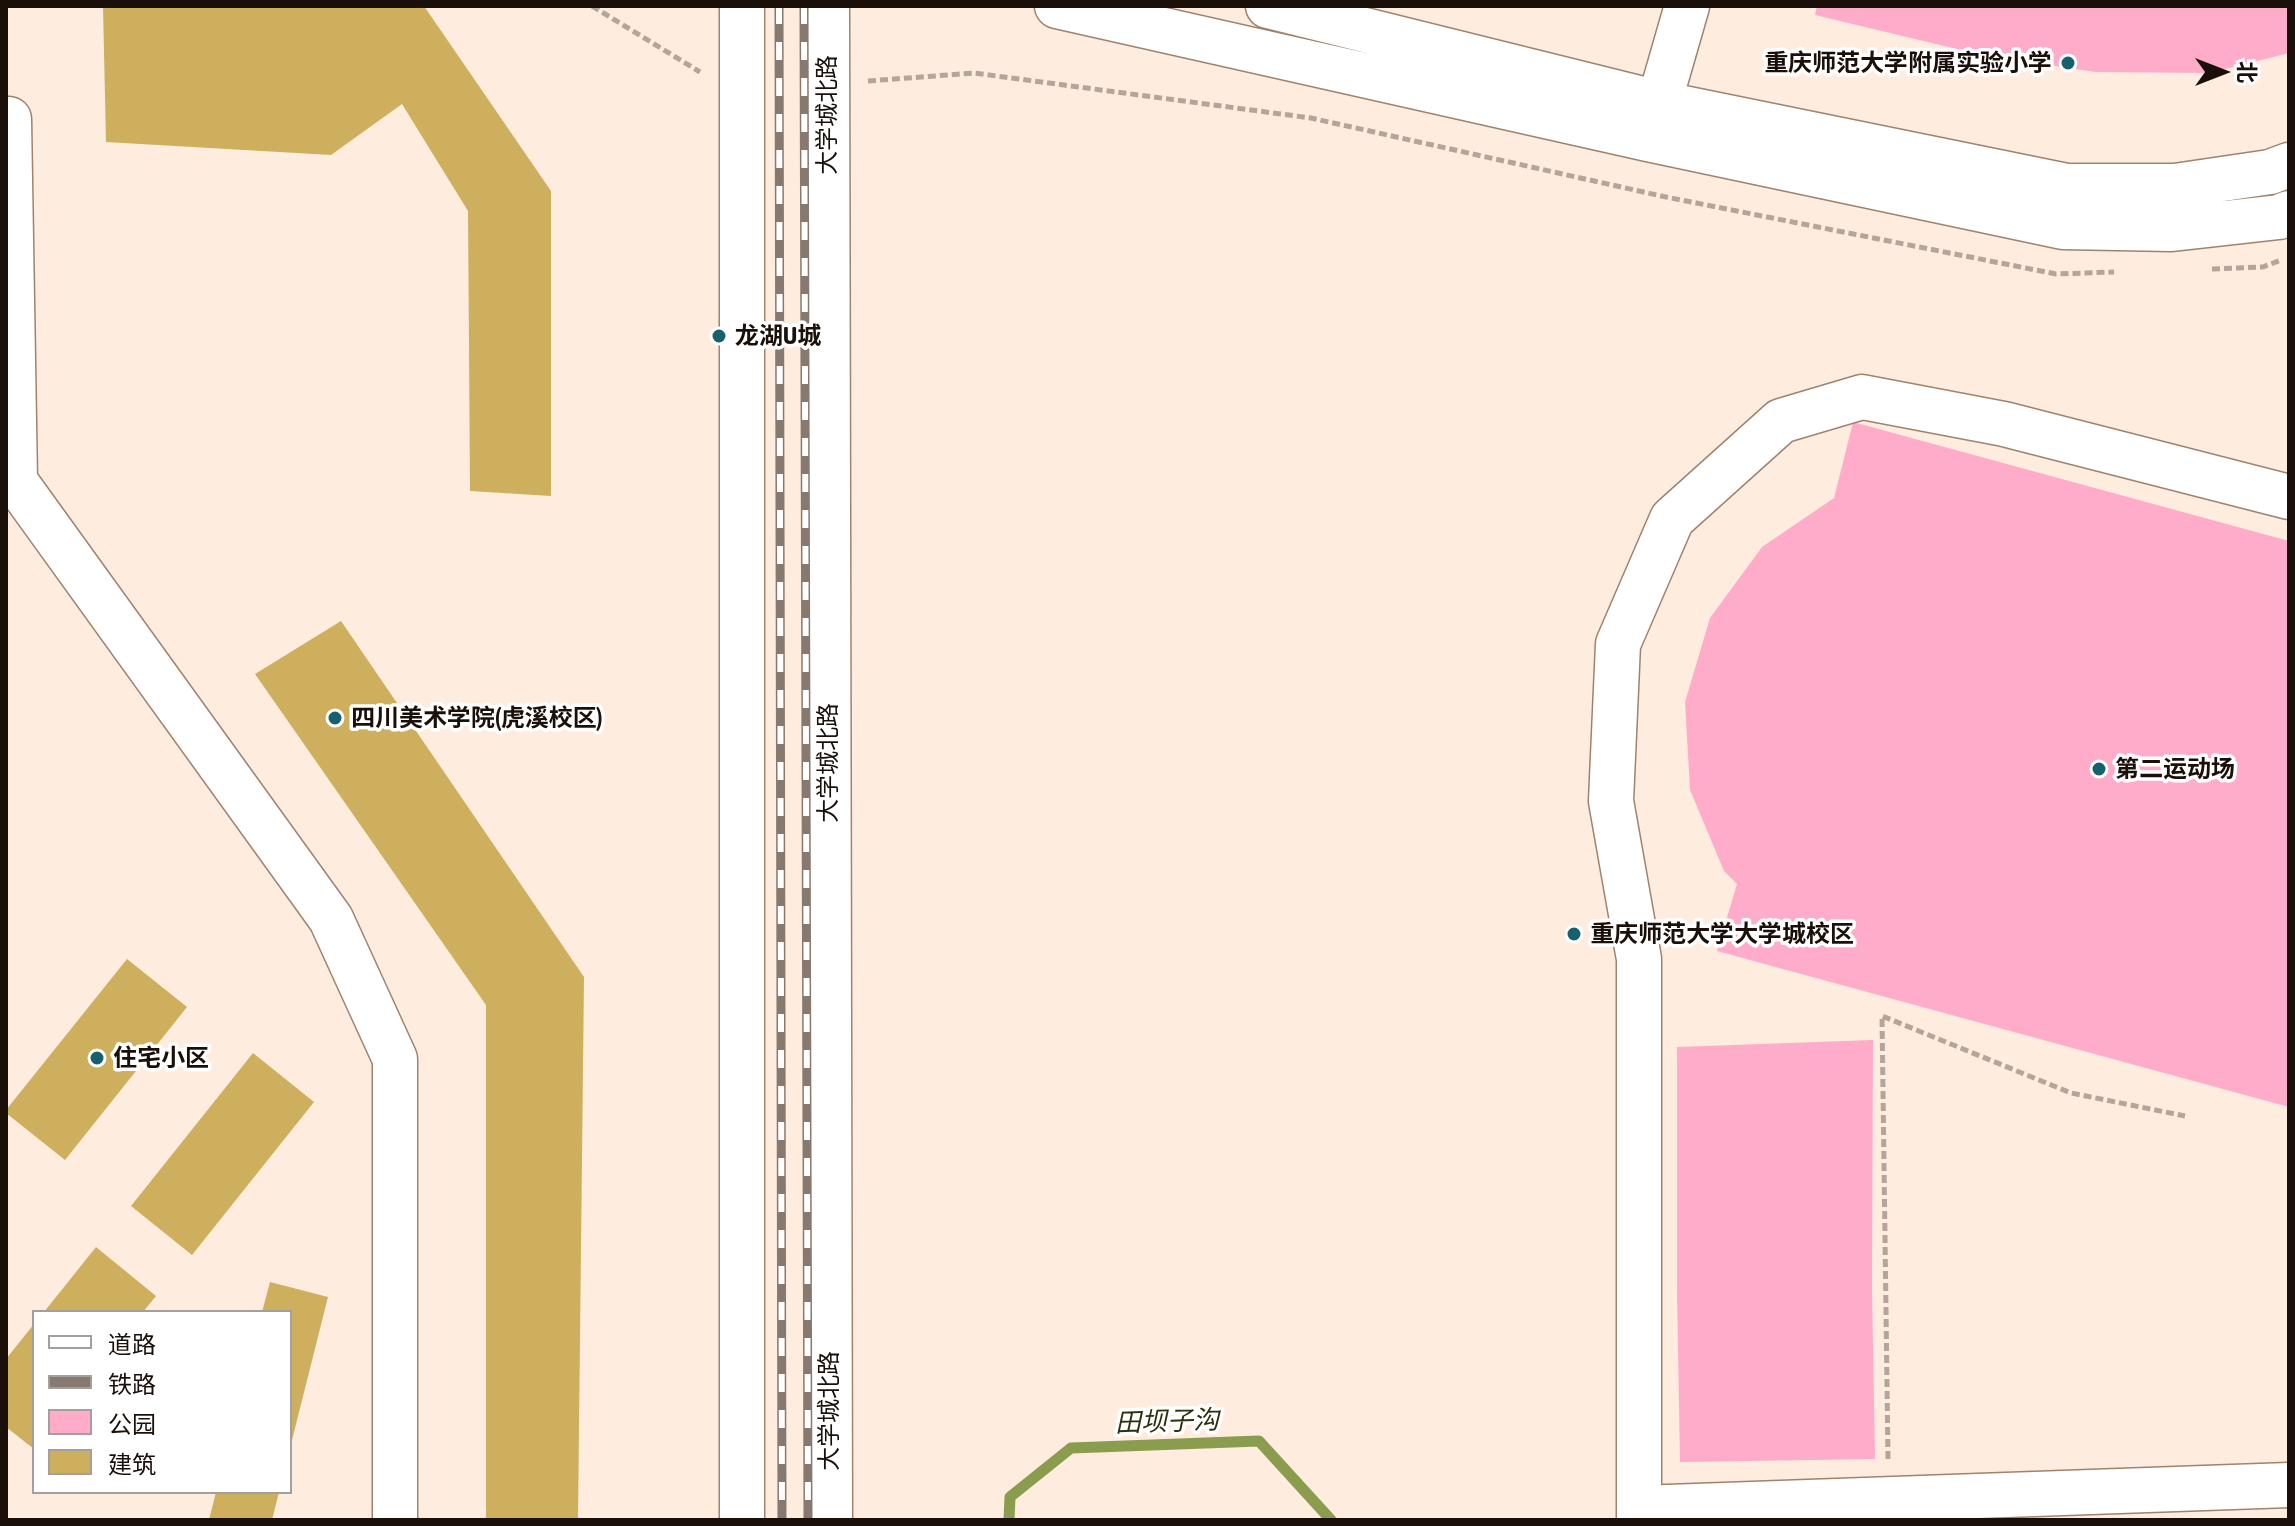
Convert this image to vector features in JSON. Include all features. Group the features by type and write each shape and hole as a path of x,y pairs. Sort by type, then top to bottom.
{"main road":[{"path":"742,6 742,1520"},
{"name":"大学城北路","path":"827,6 830,1520"},
{"path":"1057,6 1653,121 2067,186 2175,186 2270,172 2289,165"},
{"path":"1268,6 1653,121 2063,227 2172,229 2279,217 2289,213"},
{"path":"1653,121 1687,6"},
{"path":"6,119 9,119 11,483 331,919 395,1059 395,1520"},
{"path":"2289,497 2004,424 1862,397 1781,421 1672,519 1618,644 1611,801 1639,959 1639,1514 1888,1500 2289,1485"}],"path":[{"path":"592,6 742,98"},
{"path":"827,85 974,73 1311,118 1666,197 2056,274 2120,272"},
{"path":"2200,269 2263,267 2289,257"},
{"path":"1888,1500 1882,1016 2071,1093 2185,1116"}],"green space":[{"path":"1817,6 2289,6 2289,53 2209,73 2096,72 1982,55 1815,15"},
{"path":"1853,422 2289,541 2289,1107 1717,951 1737,884 1724,871 1690,790 1685,702 1710,618 1762,547 1834,498"},
{"path":"1873,1040 1875,1459 1680,1462 1677,1047"}],"building":[{"path":"103,6 424,6 551,191 551,496 470,491 468,211 402,104 331,155 106,142"},
{"path":"341,621 584,977 578,1520 486,1520 486,1005 255,674"},
{"name":"住宅小区","path":"127,959 187,1007 65,1160 6,1110"},
{"path":"253,1053 314,1102 192,1255 131,1206"},
{"path":"96,1247 156,1296 145,1310 46,1310"},
{"path":"270,1282 328,1297 292,1440 292,1310 263,1310"},
{"path":"32,1326 32,1447 6,1427 6,1359"},
{"path":"216,1494 278,1494 272,1520 209,1520"}],"waterway":[{"name":"田坝子沟","path":"1009,1520 1010,1497 1071,1448 1259,1441 1331,1520"}],"railway":[{"path":"779,6 782,1520"},
{"path":"804,6 808,1520"}],"place":[{"name":"重庆师范大学附属实验小学","path":"2068,63"},
{"name":"龙湖U城","path":"719,336"},
{"name":"四川美术学院(虎溪校区)","path":"335,718"},
{"name":"第二运动场","path":"2099,769"},
{"name":"重庆师范大学大学城校区","path":"1574,934"},
{"name":"住宅小区","path":"97,1058"}]}
